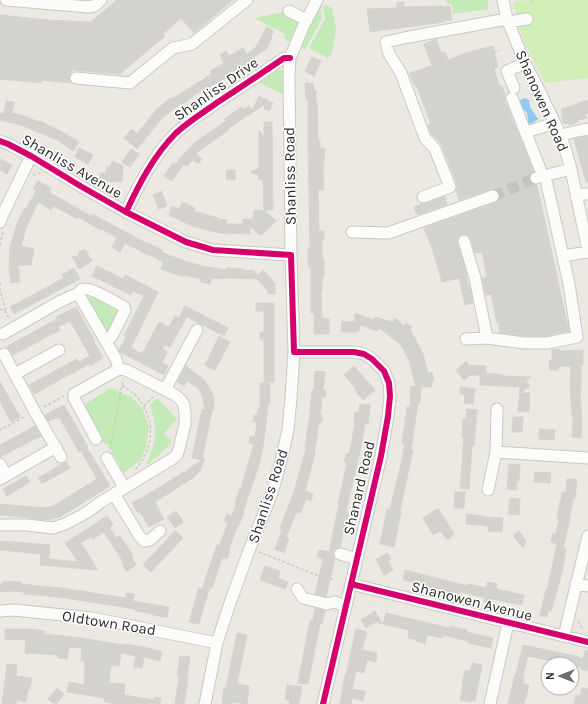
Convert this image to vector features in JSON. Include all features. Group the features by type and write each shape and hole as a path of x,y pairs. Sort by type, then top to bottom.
{"street":[{"path":"6,0 88,7 94,6 101,0"},
{"path":"76,78 130,83 173,48 192,44 248,0"},
{"name":"Shanliss Road","path":"205,704 217,643 235,590 272,493 282,462 288,430 294,352 291,255 290,58 317,0"},
{"path":"503,0 509,0"},
{"name":"Shanowen Road","path":"503,0 508,20 525,63 561,136 581,201 588,251"},
{"path":"289,10 307,20"},
{"path":"423,197 450,187 434,149 425,138 401,73 389,54 386,42 409,36 508,20 527,19"},
{"name":"Shanliss Drive","path":"126,212 135,192 150,166 177,132 193,119 284,58 290,58"},
{"path":"525,63 507,71 538,174 571,169"},
{"path":"526,132 555,123"},
{"path":"561,136 588,129"},
{"name":"Shanliss Avenue","path":"0,141 31,156 126,212 186,242 208,249 291,255"},
{"path":"0,222 31,156"},
{"path":"466,339 488,338 524,343 540,343 577,337 569,284 548,184"},
{"path":"581,201 583,194 588,194"},
{"path":"352,232 388,233 493,196"},
{"path":"464,241 476,278 488,338"},
{"path":"563,256 588,251"},
{"path":"3,334 59,302 77,295 81,290 86,288 93,290 124,307 125,310 112,336 106,341"},
{"path":"77,295 79,295 106,341 116,359 121,373"},
{"path":"160,392 197,330"},
{"path":"15,374 59,350"},
{"name":"Shanard Road","path":"294,352 354,352 364,354 372,359 384,371 389,383 390,396 388,416 381,456 350,584 324,704"},
{"path":"0,464 3,477 58,452 4,354"},
{"path":"0,525 27,525 53,528 65,524 86,513 124,487 172,459 177,455 185,424 186,413 184,404 175,395 160,392 126,370 121,373 93,379 74,394 74,398 96,439"},
{"path":"488,490 496,452 497,409"},
{"path":"496,452 588,458"},
{"path":"108,455 124,487"},
{"path":"114,494 140,537 144,540 150,540 160,531"},
{"path":"564,636 588,536"},
{"path":"340,554 357,559"},
{"name":"Shanowen Avenue","path":"350,584 588,642"},
{"path":"576,584 588,586"},
{"path":"297,589 303,598 327,604 334,602 346,606"},
{"name":"Oldtown Road","path":"0,611 14,610 92,618 217,643"},
{"path":"490,704 508,623"}],"path":[{"path":"530,3 535,0"},
{"path":"494,52 500,50"},
{"path":"0,283 0,290 6,312 10,321 15,327"},
{"path":"0,309 6,312"},
{"path":"108,455 122,386 121,373"},
{"path":"122,386 137,396 144,406 150,420 151,430 148,449 134,471"},
{"path":"144,406 160,392"},
{"path":"0,429 69,393 74,394"},
{"path":"260,552 319,576"},
{"path":"577,620 583,630"}],"green space":[{"path":"446,0 488,0 488,9 453,14 452,4 446,3"},
{"path":"529,0 588,0 588,78 545,83 518,26 521,16 516,15 513,2"},
{"path":"320,5 322,6 322,19 305,50 299,45"},
{"path":"325,5 332,8 336,30 332,54 328,58 309,48 325,19 323,8"},
{"path":"284,12 301,23 291,43 284,38 285,34 254,18"},
{"path":"277,68 283,71 285,94 282,94 259,82 259,80"},
{"path":"88,292 121,308 110,334 106,334 86,299 90,297"},
{"path":"111,388 131,397 143,409 149,428 146,448 140,461 123,473 109,446 99,440 82,406"},
{"path":"157,398 177,419 164,433 172,442 145,466 152,450 155,436 153,414 150,405"}],"water":[{"path":"525,98 529,100 530,107 538,119 531,124 528,123 527,113 519,102"}],"building":[{"path":"117,0 233,0 194,33 181,18 163,34 165,36 120,74 72,70 69,78 71,83 41,80 41,83 0,79 0,15 47,20 91,22"},
{"path":"397,2 404,2 404,7 450,6 452,20 370,32 367,9 397,8"},
{"path":"267,27 274,31 266,50 232,72 233,74 196,94 163,117 137,149 124,138 132,129 137,134 157,109 172,97 173,98 212,74 210,71 224,63 220,55 226,51 229,56 243,48 247,54 256,47"},
{"path":"436,39 441,53 445,52 448,60 468,52 493,46 498,67 494,69 500,87 502,86 505,101 534,172 529,176 529,180 534,185 537,185 569,331 546,336 524,336 499,333 499,323 497,323 491,294 486,295 482,278 487,277 482,252 475,253 471,239 466,234 459,236 457,243 466,271 473,303 465,305 459,278 442,282 432,248 424,228 495,203 500,197 497,190 491,189 459,200 456,191 457,184 442,146 431,134 428,125 431,124 417,87 415,86 409,73 432,66 424,44"},
{"path":"312,57 321,61 314,76 305,71"},
{"path":"305,83 313,83 314,91 316,91 318,140 320,140 320,148 325,148 323,170 324,190 318,190 319,231 324,231 324,239 322,239 324,277 322,277 321,293 322,318 329,319 329,334 314,334 314,313 311,313 311,267 308,267 308,248 310,248 308,99 306,99"},
{"path":"259,96 273,103 269,111 264,109 264,105 227,129 229,130 196,153 202,159 198,164 193,160 187,166 184,164 172,181 164,176 173,163 175,164 194,143 226,121 224,119 242,107 244,109 249,106 252,110"},
{"path":"588,100 588,113 585,114 587,118 578,120 578,122 569,125 569,123 564,124 561,116 563,116 561,109"},
{"path":"6,101 14,102 12,113 25,116 39,122 40,121 79,142 73,151 59,141 43,134 21,125 0,120 0,113 4,114"},
{"path":"264,122 272,122 273,210 264,210 263,180 259,180 259,175 250,172 259,168 259,130 264,137"},
{"path":"588,136 588,182 586,182 574,139"},
{"path":"79,148 93,155 88,164 75,157"},
{"path":"131,149 139,154 130,167 122,162"},
{"path":"0,159 12,165 7,174 0,170"},
{"path":"113,161 123,166 122,182 100,179 100,173 106,173 107,167 110,167"},
{"path":"227,170 235,170 235,180 226,179"},
{"path":"38,181 51,188 49,192 91,216 92,214 162,250 161,252 181,260 202,266 226,270 226,268 254,271 258,275 263,270 275,283 275,294 268,294 268,291 257,279 211,278 210,284 201,282 201,279 184,275 183,277 161,269 163,262 125,243 120,252 112,247 117,238 102,229 101,230 78,217 77,219 54,206 51,210 38,202 26,228 21,246 34,249 31,265 18,265 20,282 11,283 9,268 10,247 18,221 36,191 33,189"},
{"path":"161,191 167,206 159,209 153,195"},
{"path":"445,196 447,204 417,215 414,207"},
{"path":"182,202 195,208 194,211 218,219 227,220 226,224 243,224 243,219 253,219 254,210 264,210 276,221 261,236 250,226 250,234 227,234 211,231 192,226 169,215 172,206 179,209"},
{"path":"85,249 92,261 79,269 72,256 78,257 79,252"},
{"path":"97,266 123,279 125,275 158,292 131,348 142,354 159,322 169,327 175,316 179,318 185,306 228,328 224,336 187,317 170,347 165,345 162,349 167,352 162,363 168,366 164,375 120,352 119,350 126,337 124,336 144,296 133,291 131,295 92,276"},
{"path":"74,268 80,279 14,314 10,307 64,278 62,275"},
{"path":"256,303 274,303 274,382 264,382 264,339 260,339 260,332 264,332 264,311 256,311"},
{"path":"76,307 103,358 34,394 29,385 77,359 79,362 90,356 70,321 58,327 60,330 13,355 6,347 57,319 56,317"},
{"path":"355,313 374,320 375,317 392,322 395,318 404,326 406,323 412,327 410,329 423,354 428,373 432,372 434,380 432,381 432,387 421,387 420,403 418,403 411,450 413,450 394,547 380,544 387,509 390,509 401,464 405,443 402,443 407,407 410,407 411,386 416,387 409,360 401,345 379,328 377,331 360,325 360,330 357,330 357,332 341,332 342,321 355,322"},
{"path":"219,336 230,342 215,370 205,365"},
{"path":"552,349 560,349 560,351 583,350 580,390 582,424 581,438 572,437 573,415 570,384 571,366 558,367 558,370 550,370 549,360 552,360"},
{"path":"466,361 469,365 486,366 486,373 503,376 531,377 526,381 530,386 521,393 530,393 529,412 518,411 520,387 480,385 480,375 470,375 464,380 456,370"},
{"path":"186,366 204,380 214,398 214,410 212,410 202,460 192,458 202,409 205,410 203,399 198,388 187,381 184,386 177,382"},
{"path":"354,366 375,390 363,400 344,375"},
{"path":"315,371 325,372 323,390 326,391 325,398 322,397 320,415 322,415 322,422 319,422 314,457 305,491 313,494 311,501 306,499 301,513 297,512 286,537 289,538 284,553 275,549 282,530 280,528 294,492 306,449"},
{"path":"0,382 20,417 11,422 0,402"},
{"path":"260,383 270,383 270,403 268,403 262,453 258,468 243,512 244,513 229,549 227,559 222,558 212,588 210,587 199,624 189,622 199,588 202,589 217,545 219,546 228,523 224,521 227,514 232,516 240,488 241,489 254,444 249,443 250,436 255,437 257,422 253,422 254,415 257,415 258,408 260,408"},
{"path":"460,387 475,389 473,404 464,403 465,394 460,394"},
{"path":"360,404 370,405 368,424 365,423 362,443 346,512 349,513 340,547 335,549 333,552 335,559 326,597 315,594 323,559 317,557 319,550 329,552 347,462 344,462 346,454 349,454 352,441 355,412 359,412"},
{"path":"64,405 88,447 87,448 110,486 60,517 48,520 0,515 0,504 46,508 53,506 97,479 81,451 79,452 59,417 48,421 45,415"},
{"path":"467,409 477,410 474,446 472,446 469,489 460,488 464,438 462,438 463,419 466,419"},
{"path":"513,417 523,417 522,432 512,432"},
{"path":"35,426 41,436 0,457 0,445"},
{"path":"539,429 555,430 554,440 539,439"},
{"path":"205,458 200,471 191,480 155,502 164,519 149,527 140,512 138,513 132,503 184,473"},
{"path":"66,462 70,468 42,484 38,478"},
{"path":"509,464 520,465 519,481 517,480 516,490 507,489"},
{"path":"535,472 551,473 550,483 534,482"},
{"path":"26,476 30,482 7,496 3,489"},
{"path":"567,479 577,480 575,499 573,498 563,549 566,549 562,573 551,611 548,611 547,617 540,615 546,590 547,591 557,544 551,542 553,533 556,534 560,501 562,492 566,492"},
{"path":"455,492 465,492 464,508 454,508"},
{"path":"510,498 520,499 519,515 508,514"},
{"path":"438,508 454,534 448,540 440,531 433,535 423,518"},
{"path":"176,511 183,522 175,528 167,517"},
{"path":"467,514 483,516 482,517 503,518 502,532 488,531 488,526 466,524"},
{"path":"107,516 113,525 110,528 116,538 120,536 132,554 136,565 127,571 123,566 122,560 104,532 93,539 90,537 81,543 98,570 40,565 41,554 0,550 0,541 50,545 49,559 78,562 65,543"},
{"path":"175,531 183,538 151,572 143,565"},
{"path":"519,531 526,541 523,548 513,535"},
{"path":"388,553 391,559 388,561 393,570 384,575 376,559"},
{"path":"265,566 280,571 278,578 288,582 285,589 260,580"},
{"path":"405,570 468,586 468,584 486,588 487,582 497,584 496,589 524,595 522,605 492,599 491,603 484,602 485,598 423,586 403,580"},
{"path":"11,581 21,582 21,584 62,588 126,598 126,593 134,594 133,601 169,607 167,617 135,611 135,609 98,603 24,594 24,592 0,592 0,584"},
{"path":"315,608 325,611 322,624 320,624 308,684 298,683 310,620 313,621"},
{"path":"375,611 382,624 376,622 366,628 361,620"},
{"path":"386,613 449,628 450,626 467,630 466,632 493,638 491,648 443,635 443,638 427,635 425,644 416,641 408,638 409,630 383,624"},
{"path":"5,629 30,629 44,631 44,634 145,647 162,652 160,661 144,657 142,668 134,667 136,656 121,653 119,666 111,665 109,683 125,684 124,695 154,700 154,697 161,698 160,704 116,704 104,702 104,698 67,692 69,682 84,685 85,661 81,661 82,648 69,647 67,659 58,658 58,655 25,653 26,640 5,639"},
{"path":"356,629 367,632 362,650 377,653 376,662 367,660 364,673 356,671 352,689 365,691 363,701 352,698 351,704 340,704 345,675"},
{"path":"237,633 247,635 237,684 249,686 247,704 232,702 232,704 222,703"},
{"path":"523,645 575,656 540,656 540,659 528,656 523,675 523,683 529,685 524,704 508,704"},
{"path":"585,650 588,651 588,671 581,669 580,658 583,659"},
{"path":"180,656 190,657 187,687 184,704 175,704 179,677 177,676"},
{"path":"472,663 482,665 475,701 472,700 472,702 460,700 465,670 470,671"},
{"path":"7,664 17,665 16,676 32,678 30,689 28,689 26,702 17,700 16,704 2,704"},
{"path":"287,685 302,687 299,704 289,704 290,701 285,699"},
{"path":"57,688 64,694 56,704 54,704 48,699"},
{"path":"582,688 588,689 588,704 574,704 576,696 580,696"}],"tunnel":[{"path":"493,196 536,178"}],"cycle path":[{"path":"126,212 154,160 176,133 186,124 284,58 290,58"},
{"path":"0,141 31,156 126,212 186,242 213,250 291,255 294,352 354,352 364,354 372,359 384,371 389,383 390,396 381,456 323,704"},
{"path":"351,584 588,642"}]}
